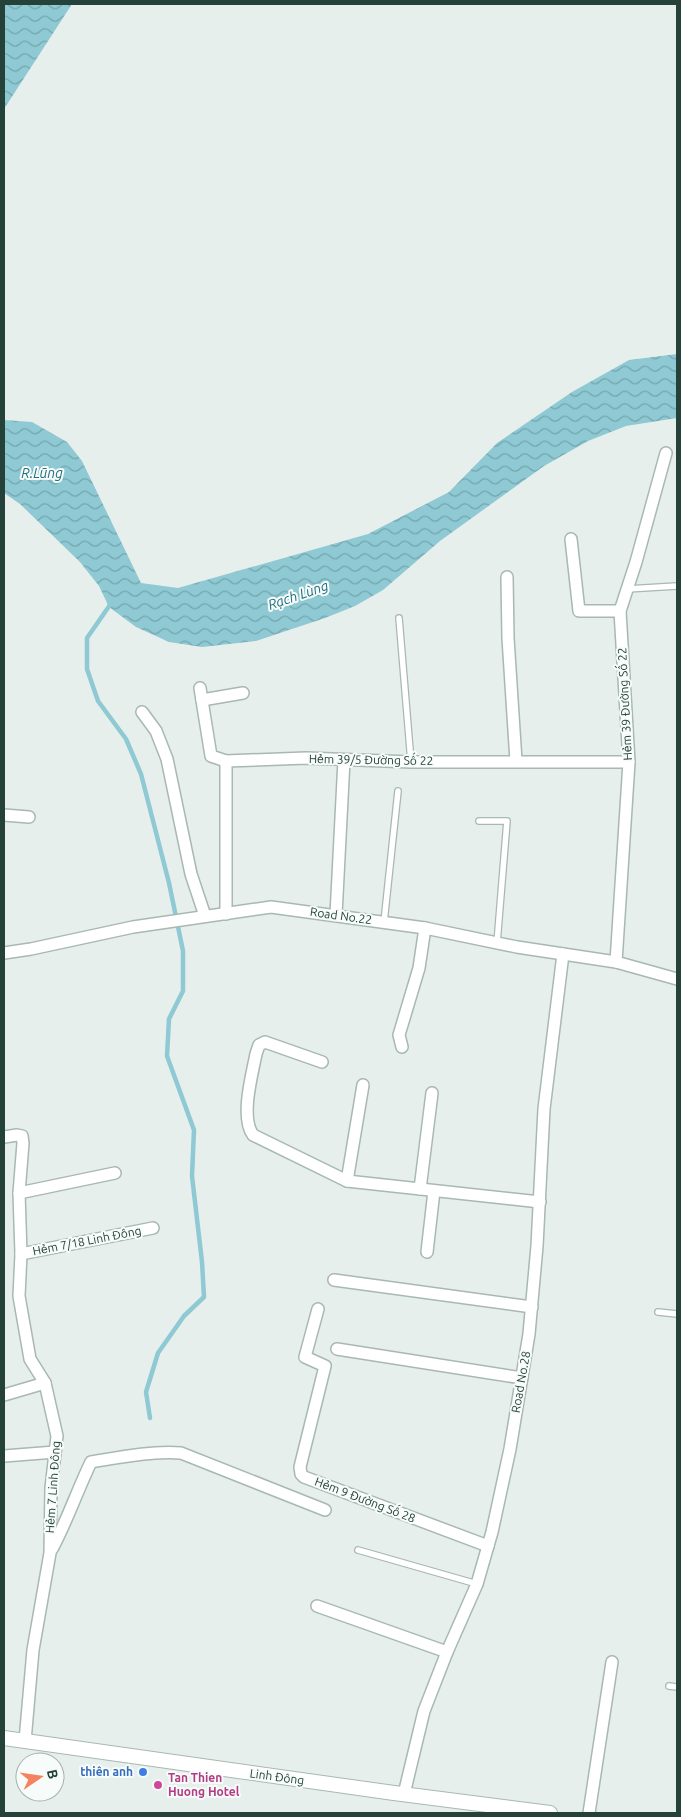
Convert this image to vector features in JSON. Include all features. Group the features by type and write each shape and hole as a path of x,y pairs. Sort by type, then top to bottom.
{"street":[{"name":"Hẻm 39 Đường Số 22","path":"616,962 629,762 620,611 636,562 666,453"},
{"path":"571,539 579,611 620,611"},
{"path":"507,578 508,638 516,761"},
{"path":"226,914 226,761 211,756 201,694 243,693"},
{"path":"142,712 156,732 168,759 199,917"},
{"name":"Hẻm 39/5 Đường Số 22","path":"226,761 306,758 411,762 629,762"},
{"path":"336,915 344,760"},
{"path":"4,815 28,817"},
{"name":"Road No.22","path":"4,953 133,927 271,907 425,928 497,943 616,962 677,979"},
{"path":"402,1047 399,1035 419,968 425,928"},
{"name":"Road No.28","path":"404,1794 424,1711 477,1584 488,1546 510,1448 532,1307 540,1202 544,1109 563,954"},
{"path":"322,1062 265,1042 259,1045 247,1116 249,1130 253,1135 347,1181 540,1202"},
{"path":"347,1181 363,1085"},
{"path":"420,1189 432,1093"},
{"name":"Hẻm 7 Linh Đông","path":"4,1137 17,1134 22,1136 19,1193 21,1254 19,1296 30,1358 46,1383 57,1436 51,1488 50,1553 33,1650 26,1741"},
{"path":"19,1193 115,1173"},
{"path":"427,1252 434,1191"},
{"name":"Hẻm 7/18 Linh Đông","path":"21,1254 153,1228"},
{"path":"334,1280 532,1307"},
{"name":"Hẻm 9 Đường Số 28","path":"318,1309 305,1357 325,1366 300,1467 301,1474 304,1477 488,1546"},
{"path":"338,1349 522,1378"},
{"path":"4,1395 46,1383"},
{"path":"4,1456 55,1452"},
{"path":"50,1553 63,1528 78,1488 91,1462 129,1455 162,1452 181,1453 325,1510"},
{"path":"317,1606 447,1652"},
{"path":"589,1813 612,1662"},
{"name":"Linh Đông","path":"4,1738 550,1813"}],"lane":[{"path":"627,589 677,586"},
{"path":"399,618 411,762"},
{"path":"384,922 398,791"},
{"path":"479,821 506,821 497,943"},
{"path":"658,1312 677,1314"},
{"path":"358,1550 477,1584"},
{"path":"669,1686 677,1686"}],"water":[{"path":"4,4 72,4 4,109"},
{"name":"R.Lũng","path":"677,354 677,418 626,426 588,441 544,466 440,541 383,590 355,606 256,641 202,647 169,642 136,627 109,607 99,586 80,562 20,504 4,493 4,420 32,422 67,442 82,461 141,583 178,588 368,534 449,492 497,443 572,392 629,360"}],"waterway":[{"path":"112,602 87,638 87,669 98,701 126,739 141,774 169,883 183,951 183,991 169,1019 167,1056 194,1130 192,1176 204,1297 184,1316 158,1353 146,1392 150,1418"}],"place":[{"name":"thiên anh","path":"143,1772"},
{"name":"Tan Thien Huong Hotel","path":"158,1785"}],"water label":[{"name":"Rạch Lùng","path":"298,595"}]}
